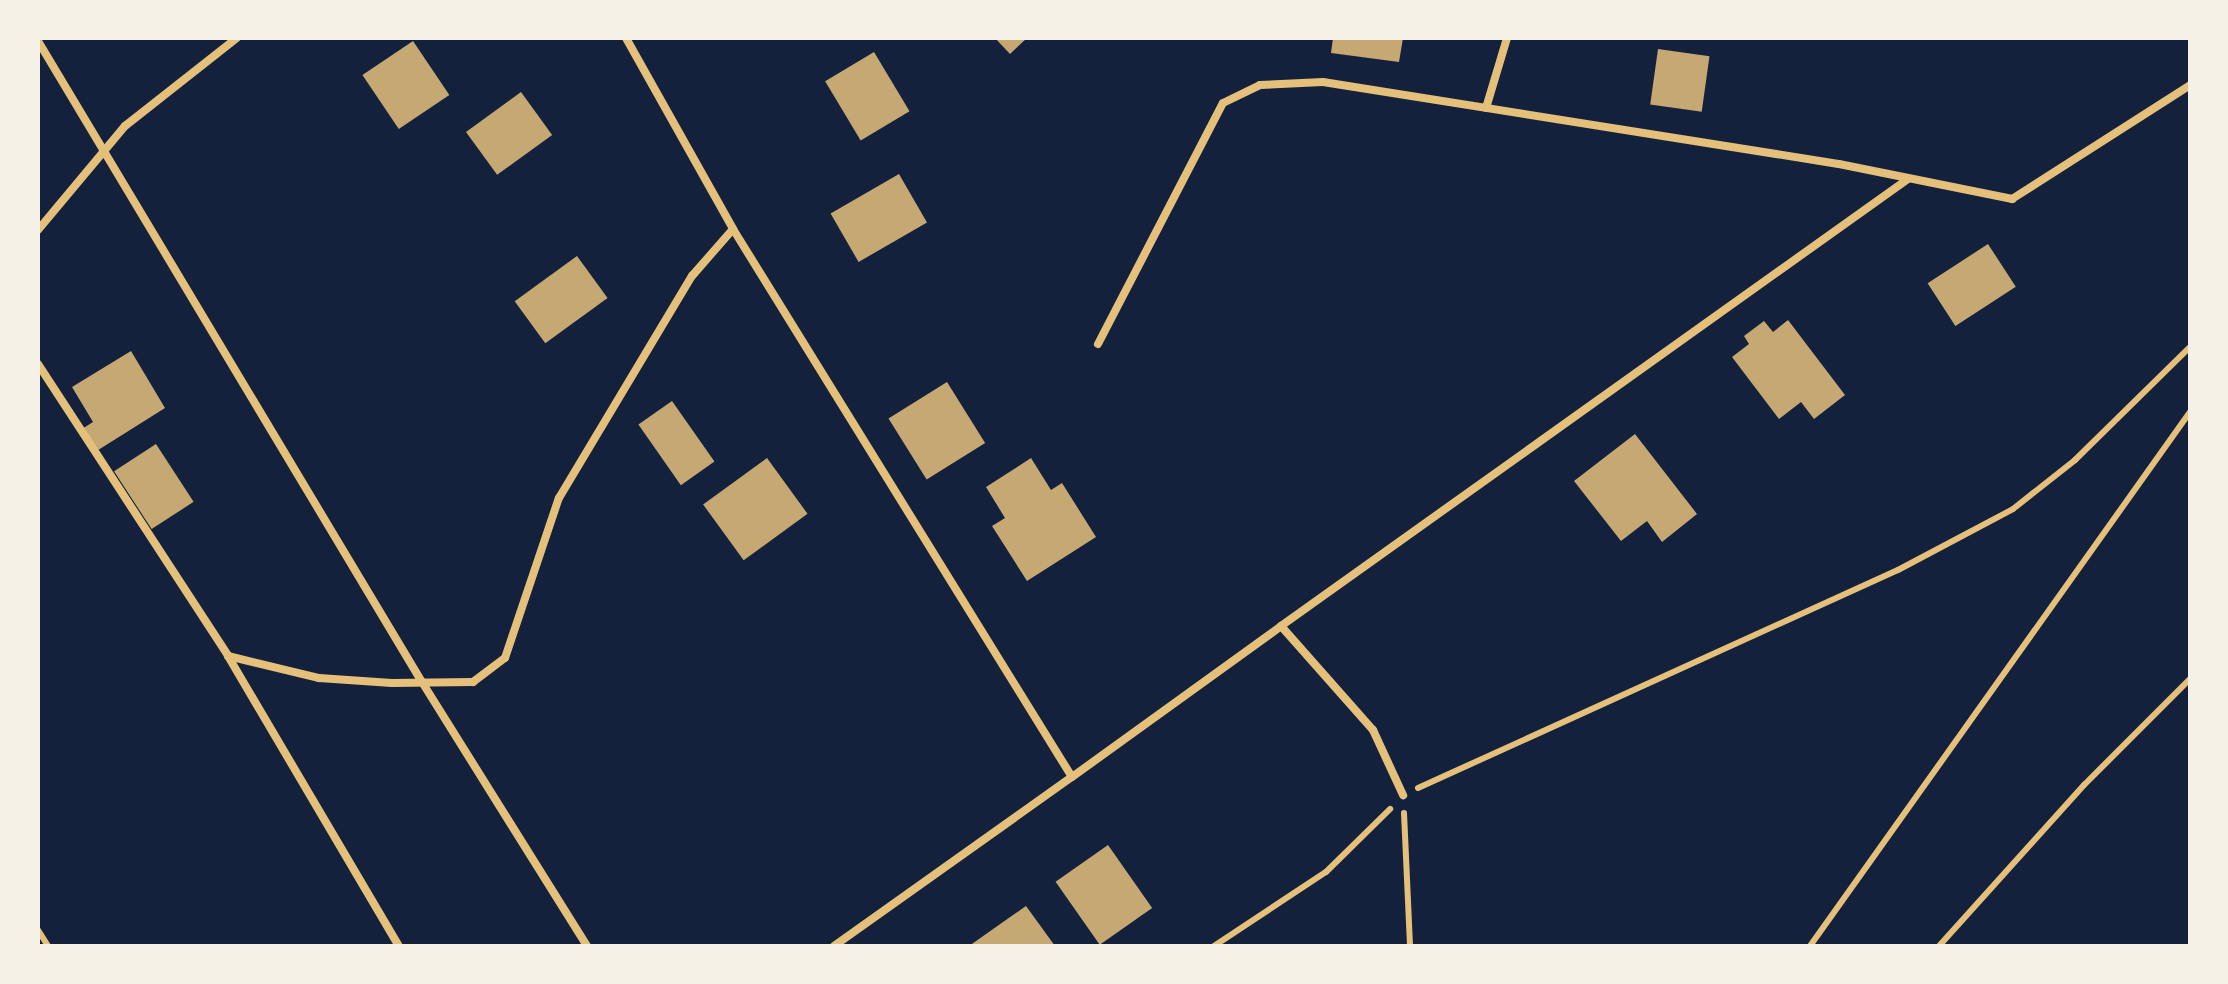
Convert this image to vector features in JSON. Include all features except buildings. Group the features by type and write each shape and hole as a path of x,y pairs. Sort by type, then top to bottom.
{"lane":[{"path":"38,230 125,126 237,38"},
{"path":"626,38 733,229 1072,778"},
{"path":"1486,108 1507,38"},
{"path":"38,40 422,682 587,946"},
{"path":"1098,344 1223,103 1260,85 1323,82 1909,178 2012,199 2190,85"},
{"path":"834,946 1909,178"},
{"path":"228,656 319,678 422,682 473,682 505,658 559,498 692,276 733,229"},
{"path":"38,364 228,656 399,946"},
{"path":"1281,626 1374,730 1403,795"}],"path":[{"path":"1214,946 1326,872 1403,795 1898,570 2013,509 2075,460 2190,347"},
{"path":"1810,946 2190,412"},
{"path":"1939,946 2084,786 2190,678"},
{"path":"1403,795 1410,946"},
{"path":"38,930 48,946"}]}
